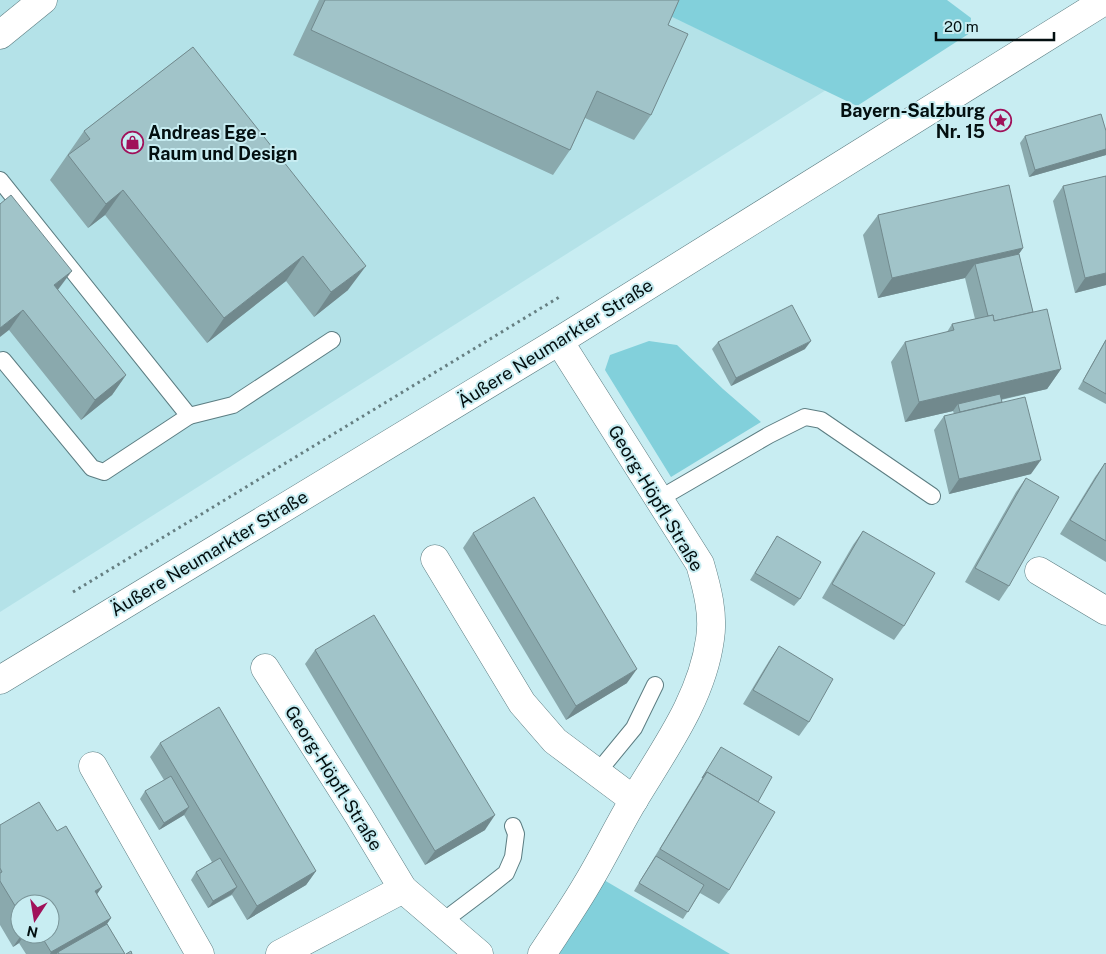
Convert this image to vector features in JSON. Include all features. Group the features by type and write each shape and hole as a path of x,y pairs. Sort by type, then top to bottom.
{"street":[{"path":"0,35 43,0"},
{"name":"Äußere Neumarkter Straße","path":"0,680 559,341 1106,0"},
{"name":"Georg-Höpfl-Straße","path":"542,954 587,884 678,727 694,695 704,668 712,624 706,584 700,564 559,341"},
{"path":"435,559 522,703 555,741 634,800"},
{"path":"1039,571 1106,611"},
{"name":"Georg-Höpfl-Straße","path":"265,668 403,889 479,954"},
{"path":"93,766 200,954"},
{"path":"280,954 403,889"}],"lane":[{"path":"0,180 189,416"},
{"path":"3,360 92,468 104,472 189,416 232,405 332,340"},
{"path":"659,499 769,435 805,417 821,420 932,496"},
{"path":"597,773 634,728 655,685"},
{"path":"442,922 506,873 514,856 516,834 513,826"}],"path":[{"path":"67,596 568,292"}],"shaded area":[{"path":"0,0 637,0 826,90 0,612"},
{"path":"637,0 947,0 971,18 970,33 857,106"},
{"path":"649,341 677,345 761,422 671,477 605,370 610,355"},
{"path":"604,880 730,954 557,954"}],"building":[{"path":"325,0 679,0 668,25 688,34 651,115 597,91 570,150 311,30"},
{"path":"193,47 366,266 331,292 303,256 224,318 123,190 106,204 68,155 90,139 84,131"},
{"path":"1101,114 1106,131 1106,149 1035,170 1025,136"},
{"path":"1106,176 1106,273 1085,278 1063,186"},
{"path":"1009,185 1023,248 892,278 878,215"},
{"path":"11,195 72,271 54,285 126,375 95,400 23,310 0,328 0,204"},
{"path":"1019,254 1033,312 994,321 993,315 988,316 975,264"},
{"path":"792,305 811,341 736,378 718,342"},
{"path":"1047,309 1061,369 919,402 905,342 954,330 952,324 993,315 994,321"},
{"path":"1106,340 1106,394 1083,381"},
{"path":"1000,394 1002,402 960,412 958,404"},
{"path":"1025,397 1041,460 959,479 944,416"},
{"path":"1106,464 1106,541 1070,520"},
{"path":"1026,478 1059,497 1009,586 975,568"},
{"path":"534,497 637,669 576,706 473,533"},
{"path":"863,531 935,573 904,626 832,584"},
{"path":"777,536 821,562 800,599 755,573"},
{"path":"374,615 495,815 435,851 315,650"},
{"path":"779,646 833,679 809,722 753,690"},
{"path":"219,707 316,871 257,906 160,743"},
{"path":"721,747 772,777 758,802 707,772 702,778"},
{"path":"707,772 775,812 729,890 660,849"},
{"path":"171,776 189,807 164,823 145,791"},
{"path":"39,802 57,831 66,826 102,887 95,891 111,918 51,952 46,944 60,944 60,894 10,894 10,898 0,881 0,873 2,872 0,868 0,825"},
{"path":"656,856 704,885 688,912 639,883"},
{"path":"220,858 237,887 213,901 196,872"},
{"path":"107,924 125,954 59,954 58,952"}],"place":[{"name":"Bayern-Salzburg Nr. 15","path":"1001,120"},
{"name":"Andreas Ege - Raum und Design","path":"132,142"}]}
